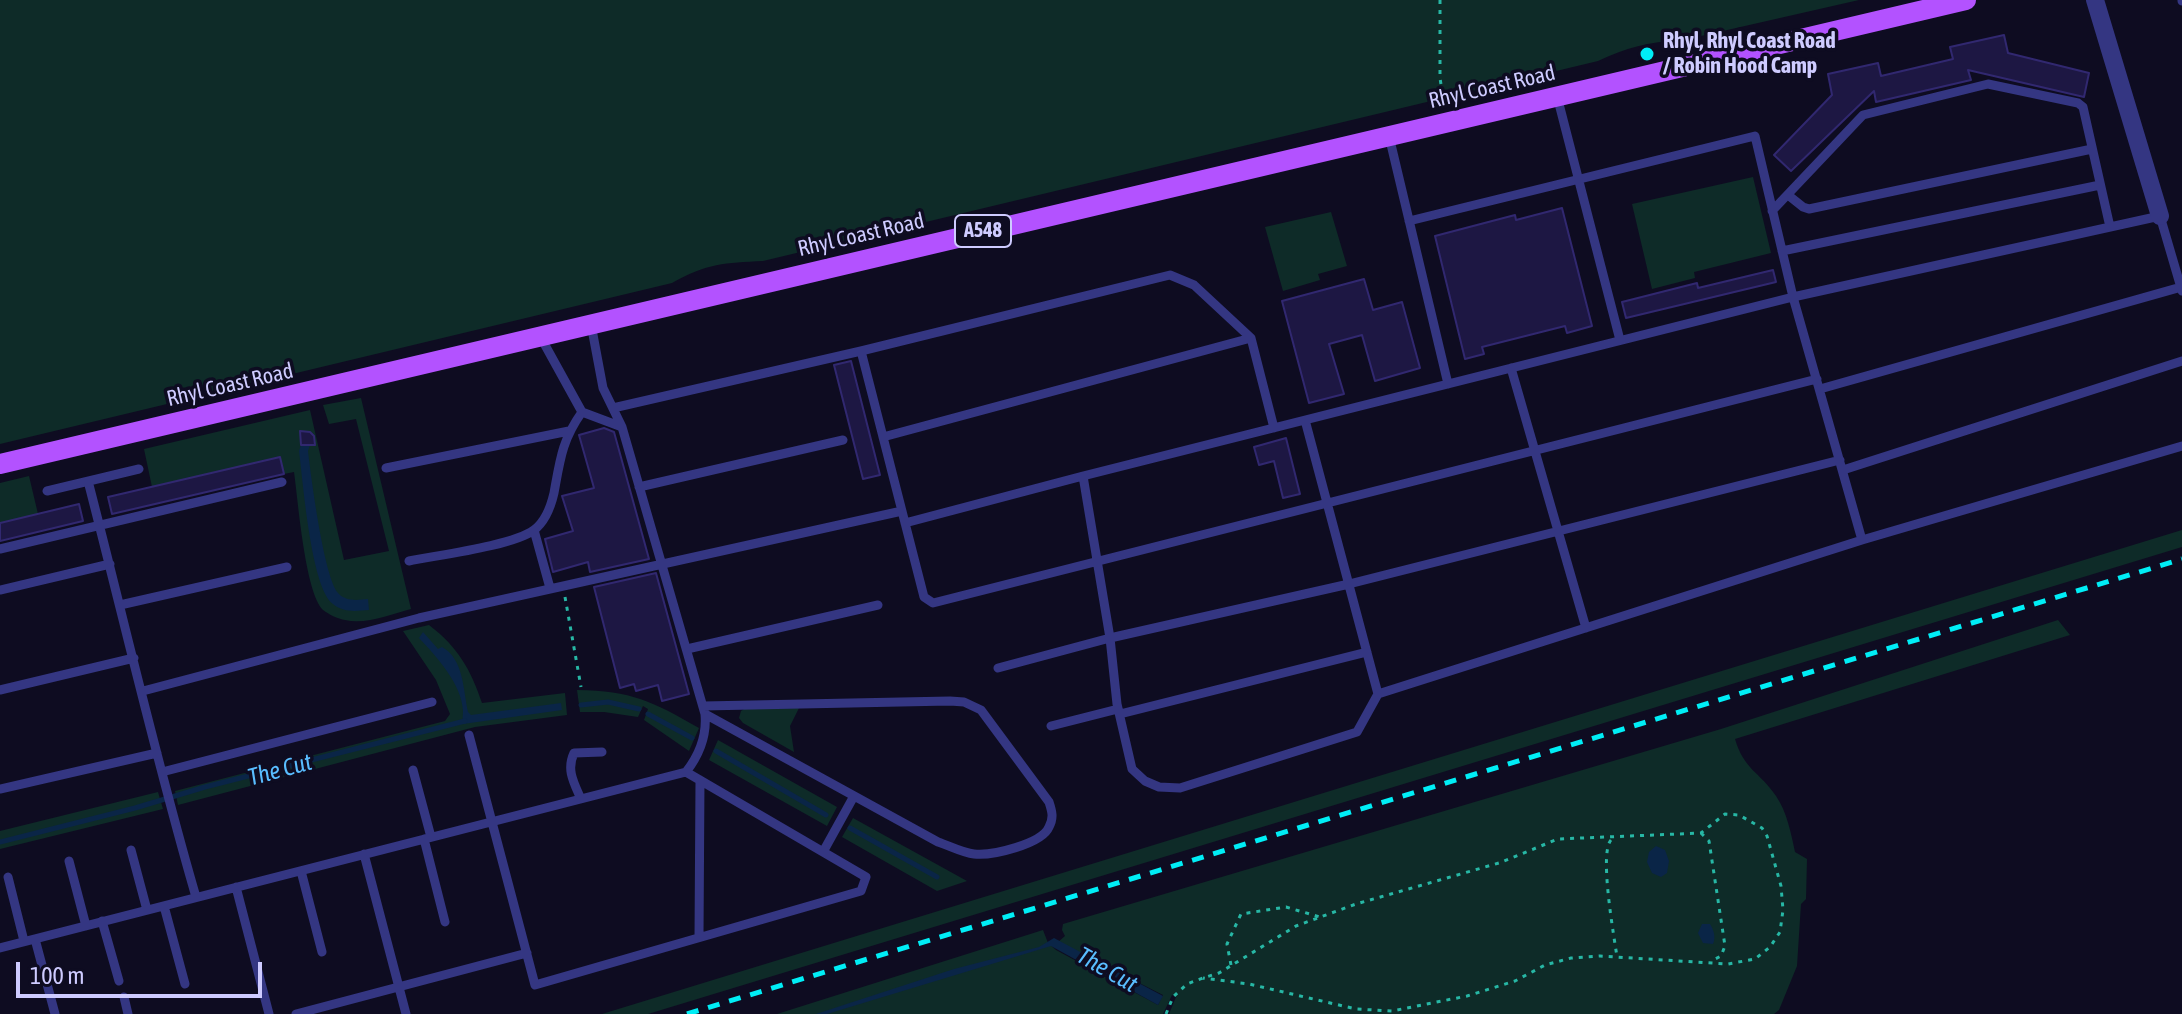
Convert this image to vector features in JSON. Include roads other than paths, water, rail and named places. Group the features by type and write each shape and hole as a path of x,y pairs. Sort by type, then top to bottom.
{"main road":[{"name":"Rhyl Coast Road","path":"0,464 1966,0"}],"street":[{"path":"2095,0 2160,216"}],"lane":[{"path":"1772,211 1863,115 1988,84 2078,103 2083,107 2110,227"},
{"path":"1557,96 1620,340"},
{"path":"1389,136 1448,384"},
{"path":"1409,221 1755,136 1793,297 1862,540"},
{"path":"1788,195 1809,209 2092,149"},
{"path":"1782,251 2100,185"},
{"path":"861,351 905,523 924,597 933,603 1535,451 1818,384 2181,289 2160,216 1793,297 905,523"},
{"path":"613,408 1170,275 1194,285 1251,338 1274,428"},
{"path":"0,948 686,772 696,759 707,731 704,710 622,427 603,388 591,324"},
{"path":"540,336 582,412 622,427"},
{"path":"883,437 1251,338"},
{"path":"998,668 1110,638 1349,584 1841,465 2182,361"},
{"path":"1511,368 1586,628"},
{"path":"409,561 513,539 534,530 550,506 561,450 582,412"},
{"path":"1305,420 1378,694"},
{"path":"386,468 569,431"},
{"path":"639,487 843,440"},
{"path":"1083,476 1119,712 1132,769 1145,781 1159,787 1180,788 1357,732 1378,694 1862,540 2182,446"},
{"path":"47,491 139,469"},
{"path":"88,481 143,691 171,814 196,897"},
{"path":"0,549 282,482"},
{"path":"143,691 419,618 902,511"},
{"path":"534,530 550,588"},
{"path":"0,590 110,564"},
{"path":"120,605 287,567"},
{"path":"687,649 878,605"},
{"path":"1051,726 1367,652"},
{"path":"0,690 134,658"},
{"path":"162,772 432,702"},
{"path":"964,702 981,710 1049,802 1053,814 1044,835 992,853 972,854 938,842 704,710 964,702"},
{"path":"469,735 535,985 861,891 866,877 686,772"},
{"path":"581,799 570,775 570,761 574,753 602,752"},
{"path":"0,789 157,753"},
{"path":"413,770 445,922"},
{"path":"699,937 700,780"},
{"path":"823,852 854,796"},
{"path":"131,850 147,910"},
{"path":"364,854 406,1014"},
{"path":"69,861 86,926"},
{"path":"301,871 322,952"},
{"path":"8,877 24,941"},
{"path":"236,887 269,1014"},
{"path":"164,906 185,984"},
{"path":"102,921 119,981"},
{"path":"35,939 55,1014"},
{"path":"296,1014 527,953"},
{"path":"124,997 128,1014"}],"water":[{"path":"301,445 310,445 308,451 315,503 333,583 345,598 368,599 369,610 341,609 325,594 309,533 299,451"},
{"path":"423,632 438,649 442,647 455,659 471,715 561,703 562,710 463,724 462,701 458,691 447,671 419,638"},
{"path":"1656,846 1665,850 1669,861 1667,873 1661,877 1652,873 1647,862 1649,852"},
{"path":"1702,924 1710,924 1714,934 1713,944 1703,943 1698,933"},
{"path":"1054,938 1163,996 1158,1005 1051,946 827,1014 816,1014 954,969 1039,947"}],"waterway":[{"name":"The Cut","path":"581,705 608,702 639,709"},
{"name":"The Cut","path":"648,714 692,738"},
{"name":"The Cut","path":"0,842 465,721"},
{"name":"The Cut","path":"716,751 826,815"},
{"name":"The Cut","path":"850,828 937,877"}],"railway":[{"path":"687,1014 2182,559"}],"place":[{"name":"Rhyl, Rhyl Coast Road / Robin Hood Camp","path":"1647,54"}]}
